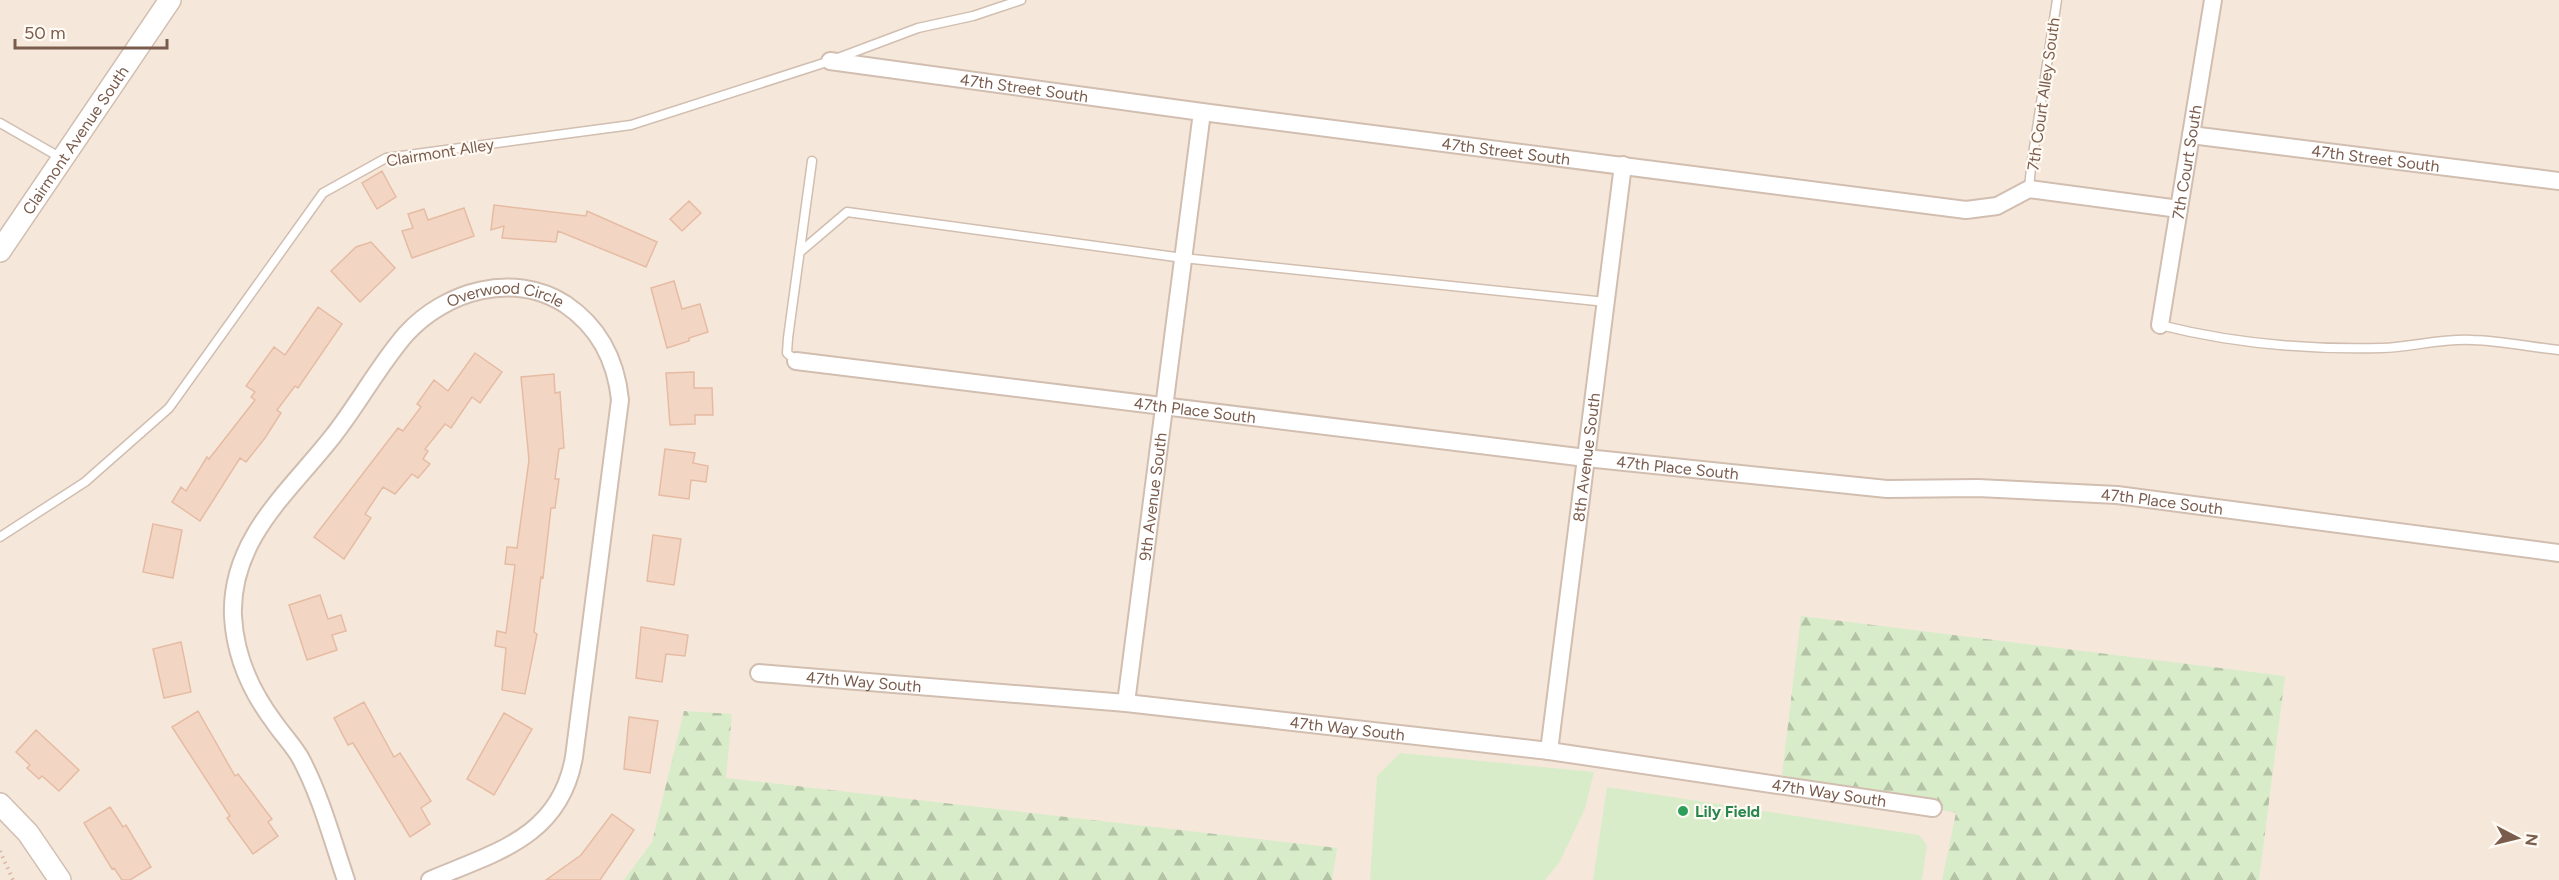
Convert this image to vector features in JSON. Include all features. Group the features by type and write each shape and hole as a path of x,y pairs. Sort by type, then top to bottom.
{"street":[{"name":"Clairmont Avenue South","path":"0,252 170,0"},
{"name":"7th Court South","path":"2160,325 2213,0"},
{"name":"47th Street South","path":"830,61 1202,112 1966,210 1997,206 2029,189"},
{"name":"9th Avenue South","path":"1126,703 1202,112"},
{"name":"47th Street South","path":"2191,135 2559,181"},
{"name":"8th Avenue South","path":"1549,751 1623,165"},
{"path":"2029,189 2179,208"},
{"name":"Overwood Circle","path":"346,880 323,810 300,757 265,710 245,674 238,654 233,614 237,575 251,539 261,522 347,419 407,334 434,310 472,292 492,287 527,289 544,294 567,306 599,335 614,366 620,400 572,772 552,813 531,833 506,847 430,880"},
{"name":"47th Place South","path":"796,362 1586,458 1887,489 1978,488 2117,495 2559,553"},
{"name":"47th Way South","path":"759,673 1126,703 1549,751 1933,808"},
{"path":"0,804 28,833 60,880"}],"lane":[{"name":"Clairmont Alley","path":"0,537 84,482 169,408 323,193 386,158 631,125 830,61 918,28 973,16 1021,0"},
{"name":"7th Court Alley South","path":"2029,189 2056,0"},
{"path":"0,123 63,159"},
{"path":"796,362 787,353 812,161"},
{"path":"800,252 847,212 1183,258 1606,302"},
{"path":"2160,325 2187,332 2261,342 2333,348 2384,348 2471,339 2559,350"}],"path":[{"path":"0,851 13,880"}],"shaded area":[{"path":"0,0 2559,0 2559,880 0,880"}],"green space":[{"path":"1801,616 2285,676 2259,880 1942,880 1956,813 1782,775"},
{"path":"684,711 732,714 726,778 1337,848 1332,880 624,880 652,842"},
{"path":"1400,753 1594,772 1585,809 1559,863 1545,880 1370,880 1377,776"},
{"name":"Lily Field","path":"1607,787 1919,835 1927,845 1922,880 1593,880"}],"building":[{"path":"382,171 396,197 377,209 362,183"},
{"path":"689,201 701,213 682,231 670,219"},
{"path":"494,205 586,216 587,211 657,242 646,267 558,231 556,242 502,238 504,226 491,230"},
{"path":"464,208 474,236 412,258 402,231 413,228 408,214 424,209 428,220"},
{"path":"371,242 395,268 360,302 331,271 356,247"},
{"path":"674,281 682,309 700,304 708,332 667,348 651,288"},
{"path":"318,307 342,324 298,388 295,386 277,410 281,413 265,438 246,462 240,458 200,521 172,502 181,487 186,491 207,457 209,459 255,400 251,397 255,392 246,386 274,347 285,355"},
{"path":"475,353 502,372 480,403 472,397 451,428 445,424 425,449 428,451 423,459 430,464 418,478 412,474 395,494 383,487 365,514 371,518 344,559 314,537 398,428 403,431 421,407 417,404 434,380 448,391"},
{"path":"694,372 694,388 712,388 713,415 695,415 695,424 670,425 666,373"},
{"path":"554,374 555,393 560,392 564,448 559,449 555,479 559,479 555,508 551,508 534,632 537,634 525,694 502,690 506,648 495,646 497,631 506,633 515,565 505,564 507,547 517,548 529,460 521,377"},
{"path":"665,449 695,453 693,463 708,466 706,482 691,480 689,499 659,495"},
{"path":"153,524 182,530 173,578 143,572"},
{"path":"653,535 681,539 674,585 647,581"},
{"path":"320,595 328,619 341,615 346,631 332,635 337,650 307,660 289,605"},
{"path":"641,627 688,635 685,656 666,654 662,682 636,678"},
{"path":"181,642 191,692 164,698 153,649"},
{"path":"364,702 394,757 400,753 431,801 421,808 430,824 410,837 353,743 348,745 334,718"},
{"path":"198,711 235,776 238,774 272,819 268,822 278,836 253,854 227,818 230,816 172,727"},
{"path":"504,713 532,729 494,795 467,779"},
{"path":"629,717 658,721 650,773 624,769"},
{"path":"36,730 79,770 59,791 42,776 39,779 27,768 30,765 16,752"},
{"path":"110,807 123,827 126,825 151,867 130,880 122,880 114,868 112,869 84,823"},
{"path":"612,814 634,830 600,880 546,880 581,855"}],"place":[{"name":"Lily Field","path":"1683,811"}]}
